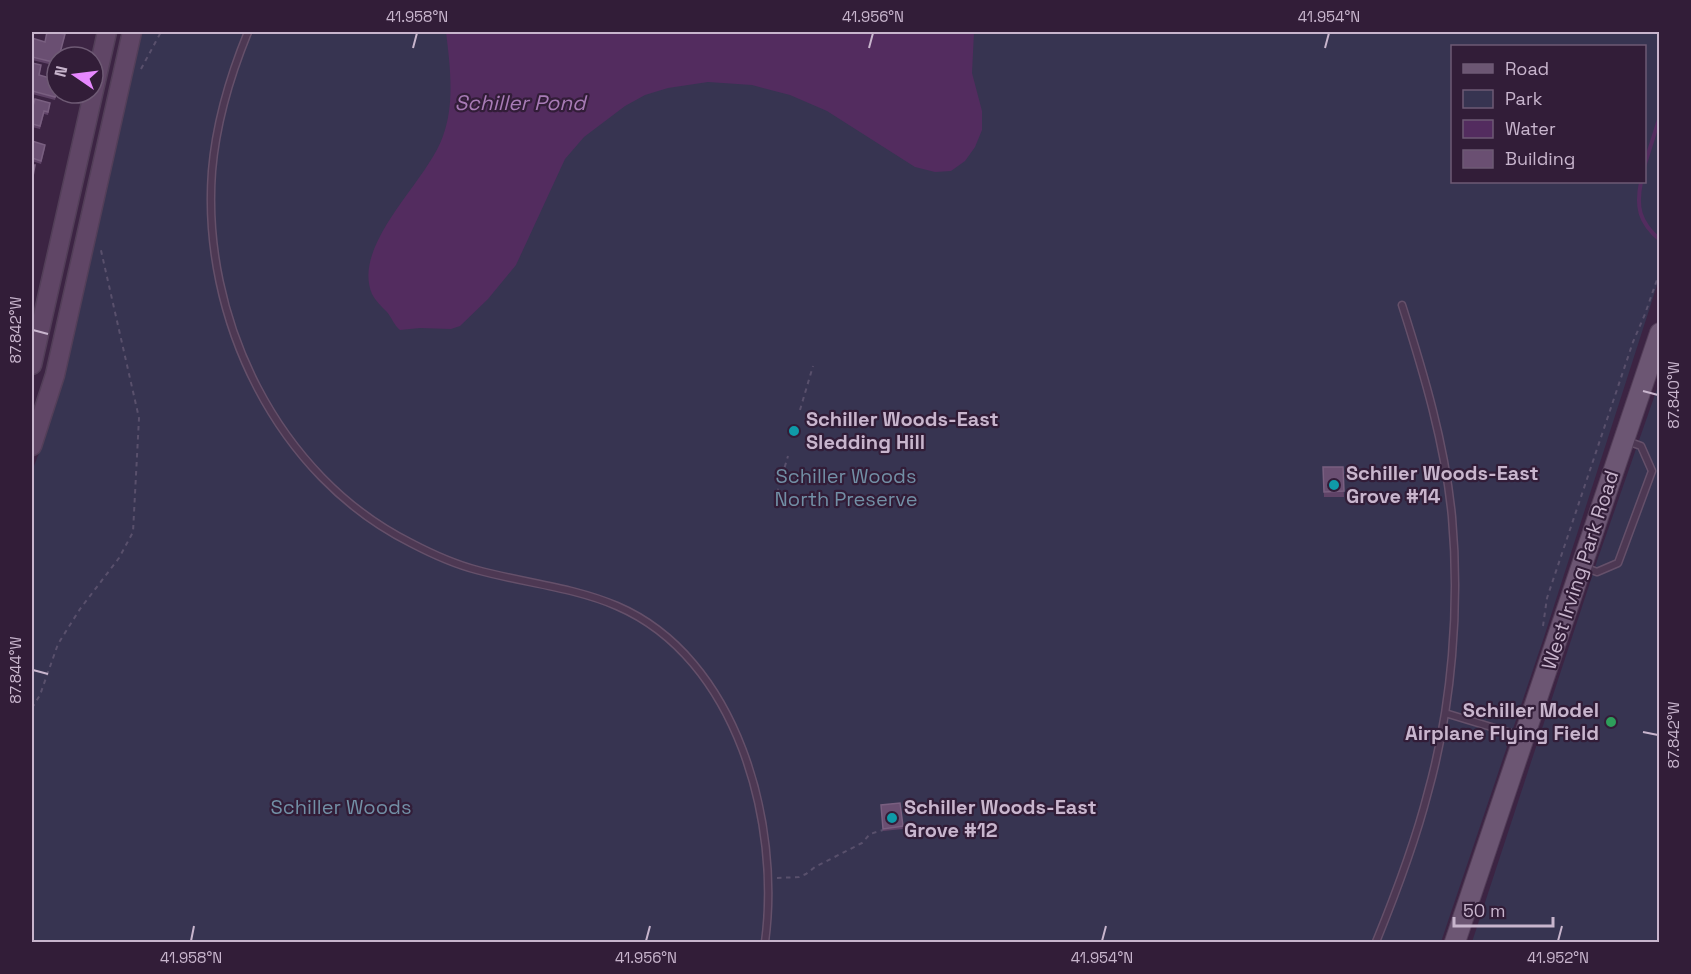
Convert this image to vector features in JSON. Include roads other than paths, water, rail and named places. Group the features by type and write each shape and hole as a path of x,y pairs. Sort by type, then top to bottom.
{"main road":[{"path":"32,365 107,32"},
{"path":"32,446 55,375 132,32"},
{"name":"West Irving Park Road","path":"1455,942 1659,333"}],"lane":[{"path":"248,32 229,84 216,141 212,172 213,228 221,287 233,330 249,372 268,407 298,450 327,483 353,506 391,532 428,552 474,570 568,590 619,606 638,616 669,639 696,667 719,700 740,744 757,795 767,852 768,909 765,942"},
{"path":"1376,942 1392,904 1426,800 1445,713 1453,611 1452,515 1432,408 1402,304"},
{"path":"1581,566 1597,572 1618,563 1652,471 1641,446 1624,439"},
{"path":"1445,713 1524,738"}],"water":[{"name":"Schiller Pond","path":"446,32 974,32 972,73 982,111 982,130 975,147 965,161 951,171 935,172 915,167 827,111 790,95 752,85 708,82 668,88 645,95 625,106 584,137 565,159 516,265 488,299 460,326 451,329 400,330 373,296 368,275 372,255 381,234 435,154 447,124 450,71"}],"waterway":[{"path":"1646,161 1660,116"},
{"path":"1641,183 1639,207 1643,220 1660,240"}],"place":[{"name":"Schiller Woods-East Sledding Hill","path":"794,431"},
{"name":"Schiller Woods-East Grove #14","path":"1334,485"},
{"name":"Schiller Model Airplane Flying Field","path":"1611,722"},
{"name":"Schiller Woods-East Grove #12","path":"892,818"}],"park label":[{"name":"Schiller Woods North Preserve","path":"846,488"},
{"name":"Schiller Woods","path":"341,807"}]}
